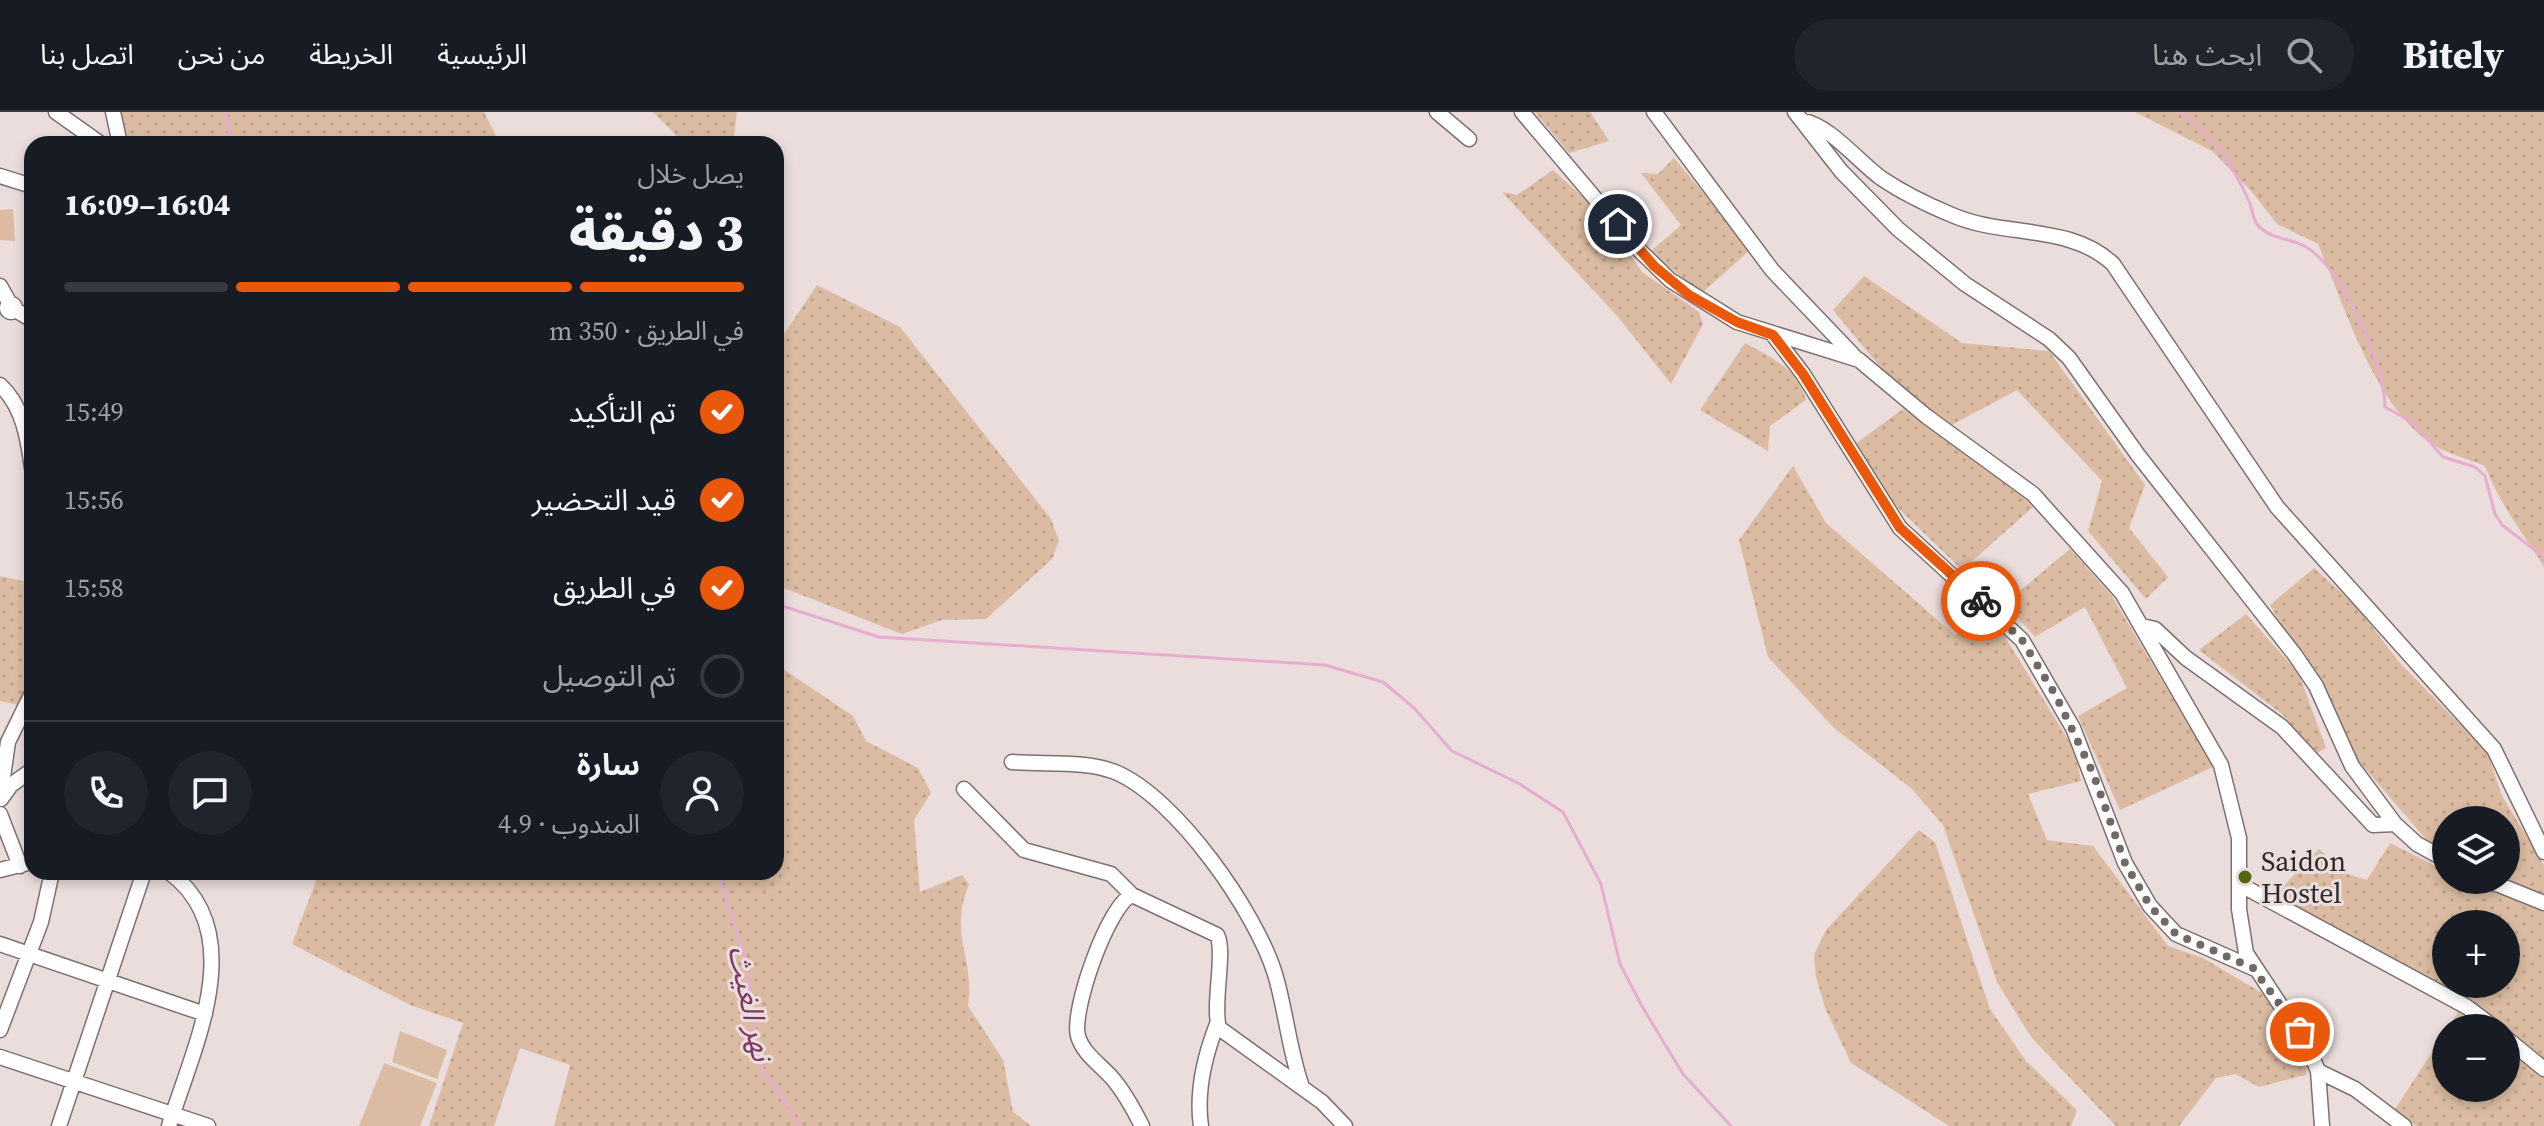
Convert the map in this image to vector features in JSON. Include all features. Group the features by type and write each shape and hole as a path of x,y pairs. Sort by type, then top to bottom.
{"street":[{"path":"56,112 90,136"},
{"path":"113,112 118,136"},
{"path":"1437,112 1469,139"},
{"path":"1522,112 1637,248 1670,280 1720,314 1773,335 1859,360"},
{"path":"1654,112 1772,270 1859,360 1926,416 2033,494 2122,593 2221,765 2239,838 2241,932 2253,968 2300,1032 2318,1071 2322,1126"},
{"path":"1799,116 1841,171 1898,229 1965,284 2049,339 2069,358 2138,455 2295,655 2316,686 2352,766 2395,824 2417,844 2432,852"},
{"path":"1799,116 1817,124 1895,187 1938,209 1995,228 2082,241 2113,264 2277,507 2494,749 2544,852"},
{"path":"0,176 24,184"},
{"path":"0,286 8,306"},
{"path":"1773,335 1803,374 1900,528 2022,640 2073,728 2125,863 2150,906 2176,934 2253,968"},
{"path":"0,385 16,406 24,427"},
{"path":"2142,626 2155,629 2186,658 2282,727 2373,825 2395,824"},
{"path":"24,709 8,742 0,805 24,859"},
{"path":"1012,762 1114,772 1150,792 1177,817 1224,880 1271,963 1302,1088"},
{"path":"0,805 24,779"},
{"path":"964,789 1024,850 1111,874 1132,895 1165,908 1220,939 1217,1024 1207,1050 1199,1103 1201,1126"},
{"path":"0,870 24,864"},
{"path":"0,1030 41,922 50,880"},
{"path":"59,1126 141,880"},
{"path":"171,1120 205,1014 213,968 208,934 192,896 177,880"},
{"path":"2239,884 2476,1014"},
{"path":"2520,893 2544,903"},
{"path":"1132,895 1121,901 1107,927 1076,1020 1082,1045 1115,1081 1142,1126"},
{"path":"0,944 205,1014"},
{"path":"1217,1024 1225,1035 1302,1088 1345,1126"},
{"path":"2520,1049 2544,1069"},
{"path":"0,1057 74,1080 171,1120 208,1126"},
{"path":"2318,1071 2360,1093 2404,1126"}],"shaded area":[{"path":"119,112 484,112 496,136 125,136"},
{"path":"653,112 737,112 734,136 677,136"},
{"path":"1535,112 1590,112 1609,141 1569,153"},
{"path":"2135,112 2544,112 2544,567 2504,505 2485,466 2439,448 2417,432 2397,410 2365,356 2318,244 2277,224 2252,192 2212,151"},
{"path":"1674,158 1751,249 1702,293 1650,252 1681,225 1641,173 1658,174"},
{"path":"1553,170 1605,217 1642,272 1699,312 1703,324 1671,384 1619,318 1502,192 1517,195"},
{"path":"13,209 15,241 0,240 0,210"},
{"path":"1864,276 1962,343 2049,351 2145,485 2129,528 2168,577 2146,599 2088,531 2102,481 2017,390 1950,426 1881,368 1833,310"},
{"path":"817,285 900,327 1051,519 1059,541 1052,559 986,619 942,620 902,634 784,588 784,334"},
{"path":"1745,343 1790,372 1806,400 1770,426 1768,451 1700,410"},
{"path":"1903,409 2009,482 2033,507 1962,570 1891,501 1855,444"},
{"path":"1793,466 1826,523 1955,635 1978,614 1997,624 2075,751 2081,781 2028,794 2047,840 2093,846 2168,946 2203,958 2267,996 2308,1059 2306,1075 2259,1087 2235,1074 2216,1078 2179,1126 2116,1126 2031,1037 1997,982 1943,825 1912,789 1834,728 1768,657 1739,540"},
{"path":"2070,549 2112,596 2213,767 2120,810 2078,716 2127,688 2085,607 2035,637 2005,603"},
{"path":"2314,568 2356,606 2400,663 2487,752 2508,806 2432,806 2430,844 2356,758 2270,605"},
{"path":"0,576 24,581 24,692 19,705 0,701"},
{"path":"2246,614 2299,674 2326,748 2315,754 2283,715 2199,650"},
{"path":"784,669 853,716 866,741 918,768 931,793 914,820 920,892 962,875 969,884 961,918 968,973 968,1006 1003,1060 1013,1112 1031,1126 554,1126 570,1065 520,1048 494,1126 429,1126 463,1023 410,1005 292,944 316,880 784,880"},
{"path":"2520,826 2544,865 2544,896 2520,886"},
{"path":"1919,830 1935,842 1990,1009 2026,1061 2077,1110 2071,1126 1949,1126 1851,1063 1825,1008 1816,977 1814,955 1826,930"},
{"path":"2390,843 2432,864 2432,894 2499,894 2544,912 2544,1126 2416,1126 2395,1109 2432,1052 2432,1102 2520,1102 2520,1014 2457,1014 2442,998 2520,998 2520,910 2432,910 2432,990 2415,975 2276,894 2319,849 2344,873 2367,880"},
{"path":"400,1031 447,1050 437,1079 392,1062"},
{"path":"384,1063 437,1083 420,1126 359,1126"}],"waterway":[{"name":"نهر الغيث","path":"226,112 230,136"},
{"path":"2179,112 2202,130 2221,151 2262,229 2306,247 2334,275 2370,344 2385,407 2412,422 2443,457 2475,467 2485,476 2495,514 2502,525 2544,557"},
{"path":"784,607 879,637 1325,665 1383,682 1414,708 1452,751 1518,783 1563,812 1601,884 1620,964 1643,1008 1683,1074 1731,1126"},
{"name":"نهر الغيث","path":"720,880 747,965 760,1065 800,1126"}],"way so far":[{"path":"1981,601 2022,640 2056,696 2093,773 2120,852 2150,906 2176,934 2253,968 2300,1032"}],"place":[{"name":"Saidon Hostel","path":"2245,877"}],"route":[{"path":"1618,224 1654,266 1689,295 1720,314 1773,335 1803,374 1831,423 1900,528 1981,601"}]}
